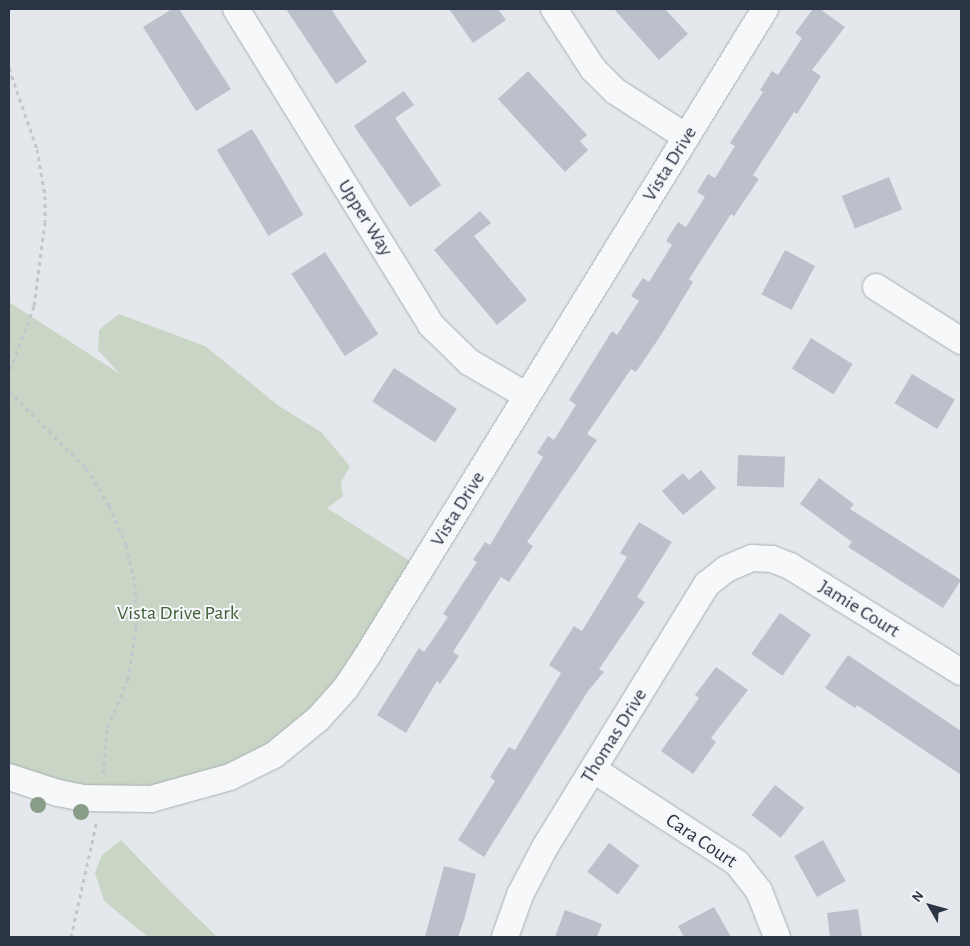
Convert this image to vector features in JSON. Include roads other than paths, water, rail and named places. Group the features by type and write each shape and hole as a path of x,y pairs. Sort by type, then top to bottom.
{"street":[{"name":"Upper Way","path":"236,9 431,325 469,362 527,396"},
{"path":"554,9 593,68 614,91 686,137"},
{"name":"Vista Drive","path":"9,777 58,793 101,799 151,799 230,777 274,755 318,718 345,689 367,656 765,9"},
{"path":"876,287 961,341"},
{"name":"Jamie Court","path":"752,558 772,559 790,566 961,672"},
{"name":"Thomas Drive","path":"504,937 520,895 545,846 594,770 707,584 726,569 752,558"},
{"name":"Cara Court","path":"594,770 737,863 760,891 777,937"}],"park label":[{"name":"Vista Drive Park","path":"178,613"}]}
